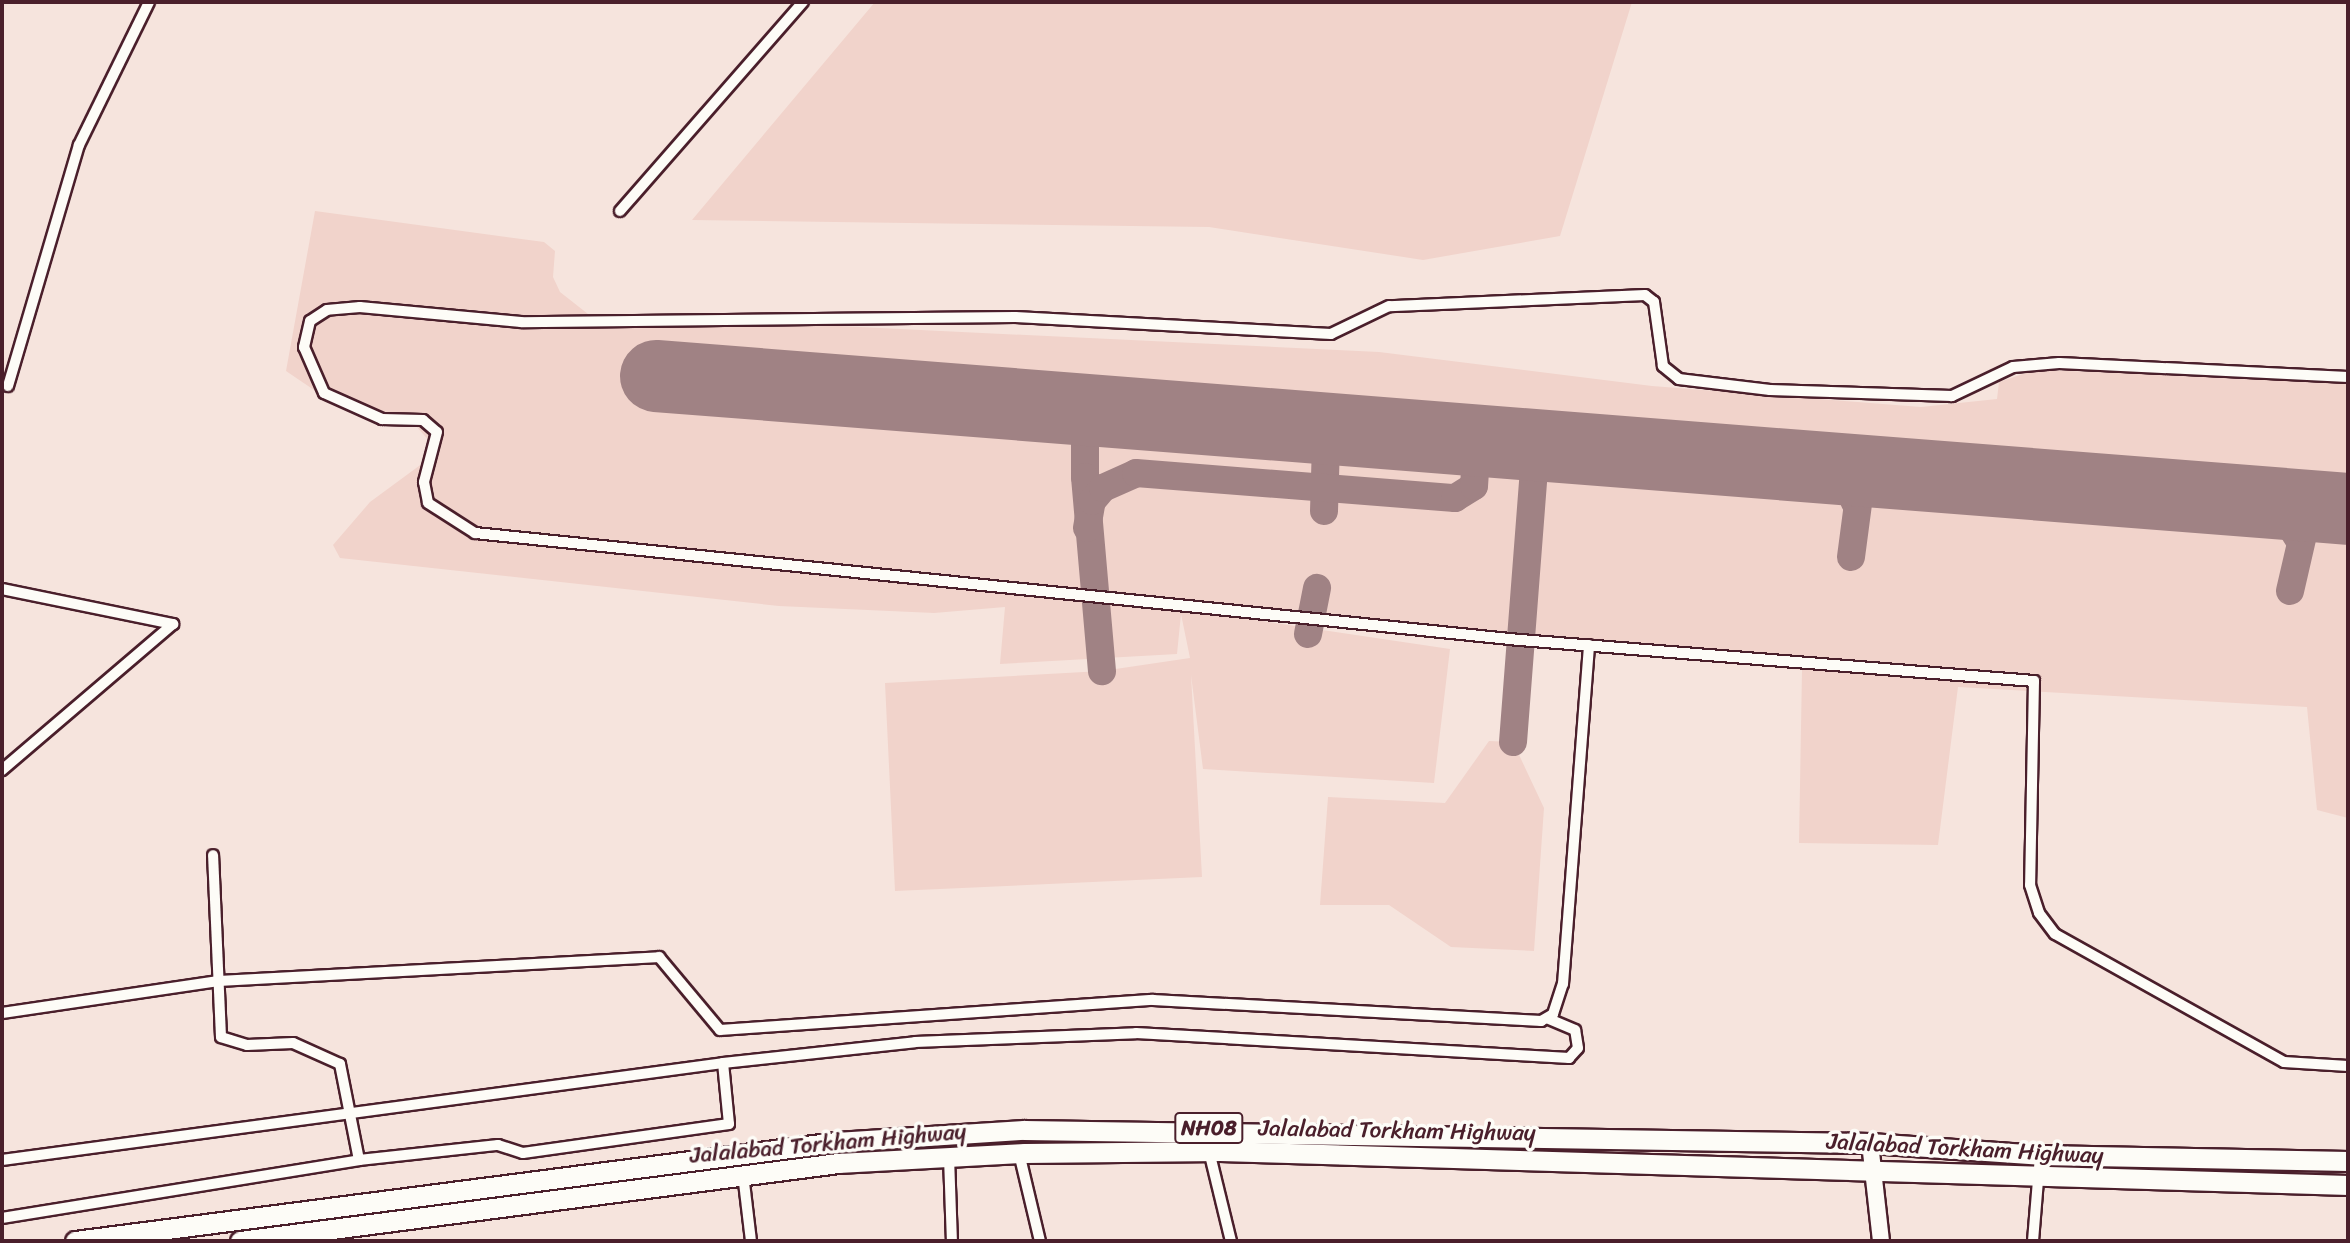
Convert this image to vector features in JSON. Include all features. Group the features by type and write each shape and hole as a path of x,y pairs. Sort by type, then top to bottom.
{"highway":[{"name":"NH08","path":"75,1241 808,1145 1024,1130 1871,1143 2040,1155 2348,1161"},
{"name":"Jalalabad Torkham Highway","path":"240,1241 743,1174 1019,1153 1209,1151 1871,1167 2039,1180 2348,1185"}],"street":[{"path":"9,386 79,145 149,2"},
{"path":"620,211 803,2"},
{"path":"2348,377 2059,363 2013,367 1951,396 1770,390 1679,379 1663,366 1654,302 1645,295 1389,306 1331,334 1015,317 522,322 360,307 327,310 310,321 304,347 324,393 383,419 424,420 438,432 424,482 428,503 475,533 1589,645 2034,681 2030,885 2039,914 2055,934 2284,1062 2348,1066"},
{"path":"2,589 173,624 2,770"},
{"path":"1547,1018 1563,984 1589,645"},
{"path":"212,855 222,1037 247,1045 293,1043 340,1064 359,1160"},
{"path":"2,1013 219,981 659,957 720,1030 1153,1000 1486,1021 1547,1018 1575,1030 1578,1048 1569,1058 1136,1033 915,1042 723,1063 352,1117 2,1160"},
{"path":"2,1218 359,1160 498,1145 523,1153 729,1124 723,1063"},
{"path":"1871,1143 1871,1167 1881,1241"},
{"path":"1209,1151 1231,1241"},
{"path":"1019,1153 1040,1241"},
{"path":"2034,1241 2040,1155"},
{"path":"949,1157 952,1241"},
{"path":"743,1174 751,1241"}],"shaded area":[{"path":"875,2 1632,2 1560,236 1423,260 1209,227 692,220"},
{"path":"315,211 544,242 555,251 553,277 560,292 588,314 1379,352 1652,386 1921,407 1997,399 1999,382 2035,370 2348,380 2348,818 2317,810 2307,707 1958,687 1938,845 1799,843 1802,670 1214,614 1450,649 1434,783 1203,769 1191,675 1202,877 895,891 885,683 1102,671 1190,658 1181,614 1177,654 1000,664 1005,607 934,613 779,606 340,558 333,545 370,502 423,463 432,444 416,426 342,409 286,371"},
{"path":"1489,741 1513,742 1544,808 1534,951 1451,947 1389,905 1320,905 1328,797 1445,803"}],"taxiway":[{"path":"1062,407 1079,416 1085,428"},
{"path":"1098,410 1085,423 1085,477 1102,671"},
{"path":"1300,427 1316,430 1326,442"},
{"path":"1324,511 1326,442 1342,429"},
{"path":"1087,528 1092,501 1103,488 1136,473 1455,498 1474,486 1477,441"},
{"path":"1510,442 1529,449 1534,466"},
{"path":"1513,742 1534,466 1542,452 1563,447"},
{"path":"1797,466 1845,479 1855,502"},
{"path":"1851,557 1860,489 1871,479 1903,474"},
{"path":"2242,501 2283,514 2298,538"},
{"path":"2290,591 2305,526 2348,510"},
{"path":"1308,634 1317,588"}],"runway":[{"path":"656,376 2348,509"}]}
